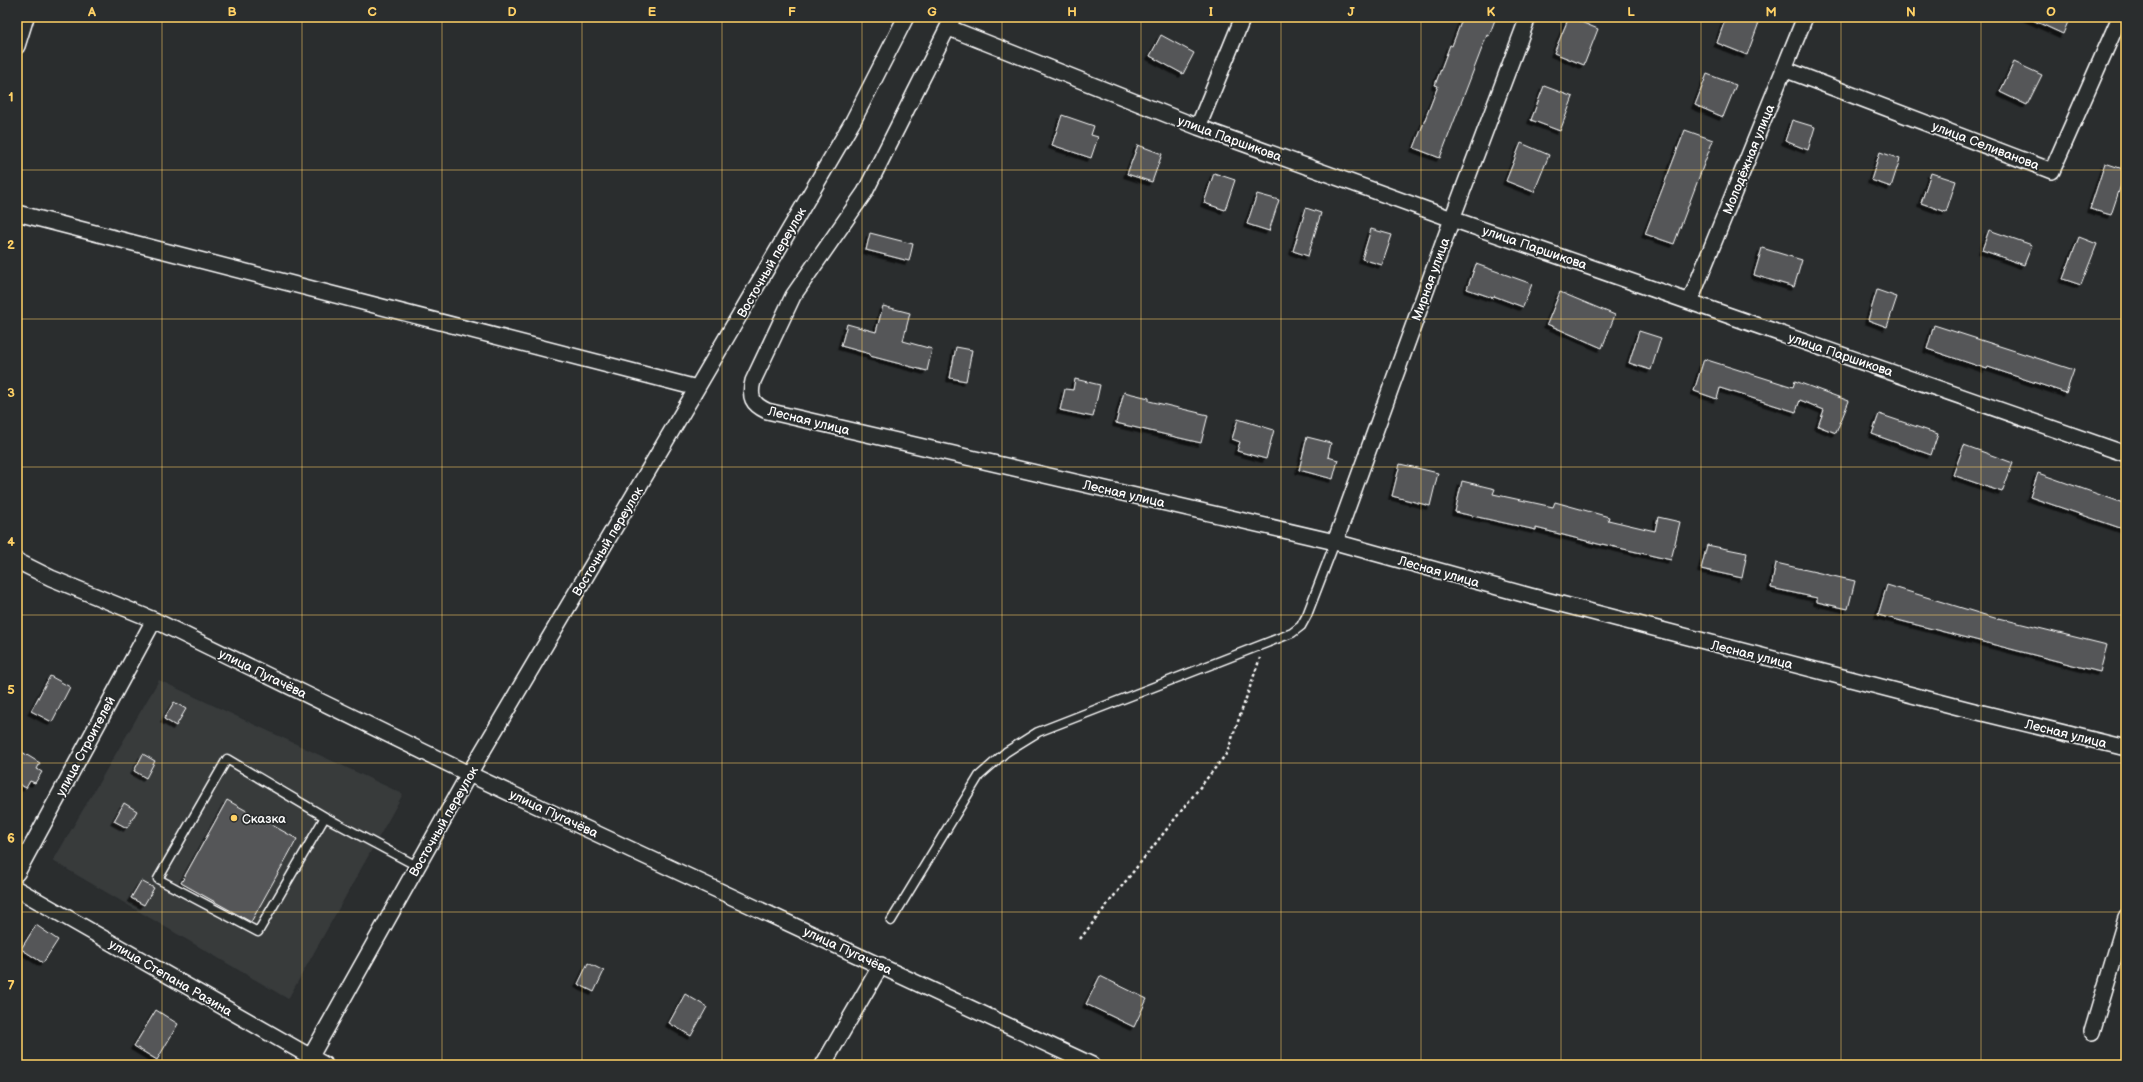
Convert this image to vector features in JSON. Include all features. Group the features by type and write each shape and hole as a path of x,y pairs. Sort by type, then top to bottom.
{"street":[{"path":"17,46 26,17"},
{"name":"Восточный переулок","path":"309,1061 469,774 697,388 852,121 906,17"},
{"path":"1198,127 1243,17"},
{"name":"Мирная улица","path":"1335,542 1452,219 1528,17"},
{"name":"Молодёжная улица","path":"1690,301 1804,17"},
{"name":"улица Селиванова","path":"1784,69 2052,171 2120,17"},
{"name":"улица Паршикова","path":"951,23 1198,127 1452,219 2126,454"},
{"name":"Лесная улица","path":"951,23 865,192 793,296 753,381 750,391 752,400 757,407 1335,542 1530,596 1970,710 2126,748"},
{"path":"17,213 697,388"},
{"name":"улица Пугачёва","path":"17,561 51,578 154,620 469,774 881,965 1092,1065"},
{"name":"улица Строителей","path":"17,873 154,620"},
{"name":"улица Степана Разина","path":"17,889 309,1061 325,1065"},
{"path":"2092,1032 2126,918"},
{"path":"823,1065 881,965"}],"lane":[{"path":"892,921 980,776 1006,752 1038,732 1292,633 1301,626 1307,615 1335,542"},
{"path":"325,817 258,932 158,879 227,759 325,817 417,866"}],"path":[{"path":"1080,939 1227,753 1264,644"}],"shaded area":[{"name":"Сказка","path":"159,680 403,794 288,999 53,861"}],"building":[{"path":"1463,17 1496,17 1489,36 1487,35 1440,158 1414,148 1438,86 1435,85 1450,45 1452,46"},
{"path":"1569,17 1598,29 1584,65 1554,53"},
{"path":"1726,17 1761,17 1747,55 1717,43"},
{"path":"2026,17 2070,17 2063,34"},
{"path":"1161,35 1194,53 1183,74 1150,56"},
{"path":"2014,62 2042,75 2027,105 2000,92"},
{"path":"1707,74 1736,85 1723,117 1695,105"},
{"path":"1544,86 1573,97 1560,131 1531,120"},
{"path":"1062,115 1094,126 1091,135 1098,137 1091,158 1052,145"},
{"path":"1792,120 1815,127 1808,150 1785,141"},
{"path":"1685,130 1713,140 1674,244 1645,234"},
{"path":"1521,143 1549,155 1534,192 1506,181"},
{"path":"1138,145 1162,154 1152,182 1127,174"},
{"path":"1880,152 1900,159 1891,187 1871,180"},
{"path":"2105,163 2126,170 2111,215 2090,209"},
{"path":"1214,173 1235,180 1225,210 1204,203"},
{"path":"1931,173 1956,181 1946,212 1921,203"},
{"path":"1257,194 1279,200 1269,231 1247,224"},
{"path":"1306,208 1321,213 1308,256 1293,251"},
{"path":"1371,229 1392,235 1382,265 1362,259"},
{"path":"1989,230 2032,245 2024,265 1982,250"},
{"path":"870,233 913,244 909,261 866,250"},
{"path":"2079,237 2097,244 2081,285 2063,279"},
{"path":"1762,248 1802,260 1794,287 1754,275"},
{"path":"1476,264 1532,284 1523,307 1494,296 1493,298 1467,289"},
{"path":"1877,290 1897,297 1887,327 1868,320"},
{"path":"1560,292 1615,315 1602,348 1547,324"},
{"path":"883,306 910,313 903,341 932,349 927,371 870,356 870,354 841,346 847,324 876,332"},
{"path":"1934,325 2074,370 2066,393 1988,367 1987,369 1927,349"},
{"path":"1639,331 1661,338 1651,370 1629,363"},
{"path":"956,347 972,350 966,381 950,378"},
{"path":"1704,359 1793,387 1795,381 1849,401 1836,433 1818,426 1824,410 1800,400 1796,412 1720,388 1717,399 1694,391"},
{"path":"1075,379 1100,385 1093,417 1060,410 1065,389 1073,390"},
{"path":"1124,392 1149,398 1149,401 1208,415 1201,443 1116,423"},
{"path":"1879,414 1938,434 1931,455 1872,434"},
{"path":"1238,419 1274,430 1266,459 1237,451 1240,442 1232,439"},
{"path":"1307,437 1331,443 1328,457 1338,460 1333,479 1299,470"},
{"path":"1964,445 2013,463 2002,492 1953,475"},
{"path":"1400,464 1438,473 1430,506 1392,496"},
{"path":"2038,473 2126,504 2126,530 2030,497"},
{"path":"1462,481 1495,489 1493,494 1553,507 1555,502 1609,517 1608,520 1655,531 1658,517 1680,522 1671,560 1602,545 1536,528 1536,530 1455,512"},
{"path":"1707,545 1747,553 1742,578 1701,569"},
{"path":"1776,563 1855,581 1848,609 1817,602 1817,598 1771,588"},
{"path":"1887,585 1998,619 2107,645 2100,672 1878,615"},
{"path":"50,676 70,687 52,722 31,711"},
{"path":"174,702 186,709 176,726 164,719"},
{"path":"17,749 40,763 37,769 42,772 35,783 30,781 26,788 17,783"},
{"path":"143,754 155,761 146,778 134,771"},
{"name":"Сказка","path":"227,800 297,839 251,922 181,883"},
{"path":"124,803 137,811 127,828 114,821"},
{"path":"141,881 154,888 144,905 131,898"},
{"path":"36,925 58,940 43,963 21,949"},
{"path":"588,963 604,971 594,992 578,984"},
{"path":"1100,976 1147,999 1134,1027 1086,1004"},
{"path":"685,994 707,1007 691,1036 669,1023"},
{"path":"156,1010 178,1024 157,1060 134,1046"}],"place":[{"name":"Сказка","path":"234,818"}]}
